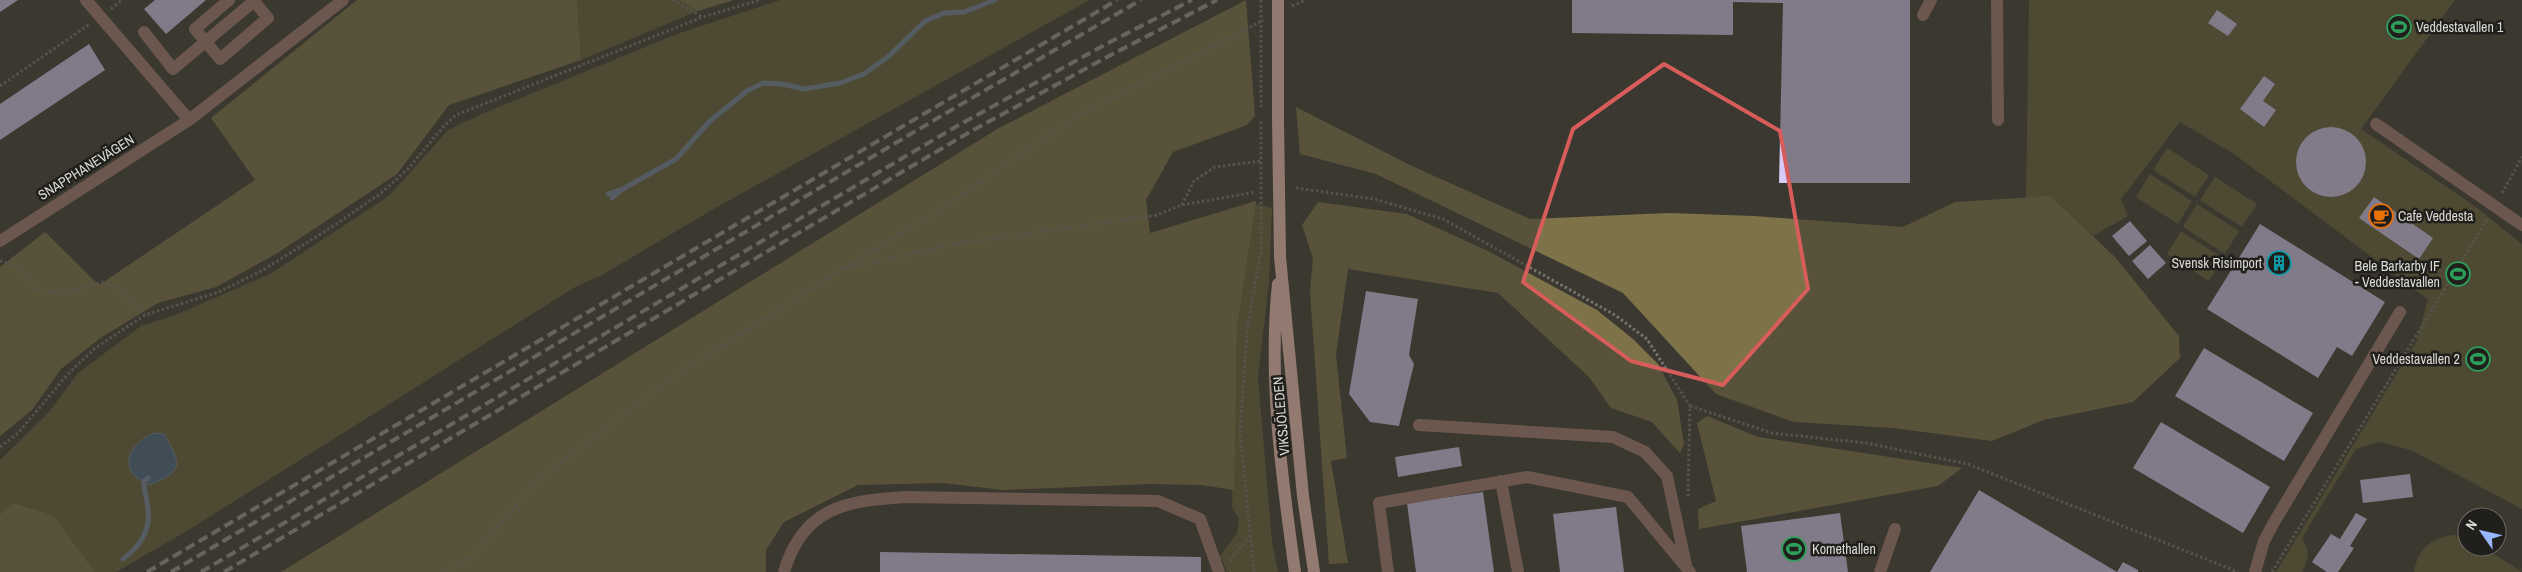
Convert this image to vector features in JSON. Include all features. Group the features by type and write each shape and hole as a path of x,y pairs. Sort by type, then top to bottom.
{"main road":[{"name":"VIKSJÖLEDEN","path":"1278,0 1280,257 1303,496 1314,572"},
{"name":"VIKSJÖLEDEN","path":"1280,257 1276,309 1277,402 1287,516 1295,572"}],"street":[{"path":"86,0 189,120"},
{"path":"157,83 173,69 254,1 268,18 220,59 194,29 229,0"},
{"name":"SNAPPHANEVÄGEN","path":"0,241 189,120 343,0"},
{"path":"1923,16 1931,0"},
{"path":"1997,0 1998,120"},
{"path":"144,32 173,69"},
{"path":"2376,124 2522,225"},
{"path":"2255,572 2264,541 2270,530 2400,312"},
{"path":"1419,425 1613,437 1645,452 1668,476 1688,570"},
{"path":"1388,572 1379,503 1527,477 1628,497 1688,570"},
{"path":"1501,481 1518,572"},
{"path":"784,572 790,554 810,524 837,508 866,500 905,497 1158,501 1200,519 1224,568"},
{"path":"1880,572 1895,529"}],"path":[{"path":"673,0 703,17"},
{"path":"0,447 18,432 68,374 94,349 145,315 219,292 263,270 335,225 381,193 408,169 444,126 456,115 703,17 760,0"},
{"path":"1254,572 1240,433 1247,330 1261,251 1261,0"},
{"path":"1291,6 1306,0"},
{"path":"442,572 470,559 540,478 677,375 841,270 935,213 1077,116 1265,19"},
{"path":"0,86 86,28"},
{"path":"2272,572 2494,207 2522,157"},
{"path":"1182,205 1194,181 1215,167 1261,161"},
{"path":"1296,188 1374,199 1443,219 1615,315 1647,339 1690,406 1688,501"},
{"path":"841,270 955,244 1156,215 1182,205 1256,192"},
{"path":"0,261 18,266 36,289 64,293 104,282 120,289 145,315"},
{"path":"1690,406 1772,433 1866,443 1968,464 2238,572"},
{"path":"1224,568 1250,535"}],"highlighted area":[{"path":"1664,64 1780,131 1808,289 1723,385 1631,361 1523,282 1573,129"}],"shaded area":[{"path":"357,0 577,0 581,60 449,105 397,174 276,254 216,287 158,303 102,337 61,369 32,410 0,436 0,267 45,232 99,285 255,180 211,118"},
{"path":"577,0 678,0 698,11 581,60"},
{"path":"678,0 734,0 698,11"},
{"path":"780,0 1090,0 712,210 602,275 577,286 192,528 116,572 95,572 53,515 14,503 0,514 0,460 49,412 78,373 141,326 178,314 270,274 389,196 448,130 484,113 677,34"},
{"path":"1246,0 1255,116 1247,125 1173,152 1146,200 1150,233 1256,201 1237,328 1234,490 1201,485 1149,484 1003,490 943,483 858,485 784,522 766,550 766,572 281,572 999,128"},
{"name":"Bele Barkarby IF - Veddestavallen","path":"2029,0 2455,0 2361,129 2472,204 2522,244 2522,509 2411,450 2379,442 2356,449 2302,538 2308,555 2302,572 2276,572 2417,340 2428,299 2234,154 2180,122 2121,199 2128,216 2093,236 2050,197 2026,198"},
{"path":"1296,107 1412,166 1530,219 1669,213 1754,216 1903,227 1955,202 2050,196 2115,257 2179,336 2180,358 2133,402 2044,420 1992,441 1893,428 1794,422 1716,394 1623,293 1376,174 1300,154"},
{"path":"2167,148 2209,175 2195,197 2153,170"},
{"path":"2150,174 2192,201 2178,224 2136,197"},
{"path":"2215,177 2257,204 2242,227 2200,200"},
{"path":"1318,202 1407,214 1490,252 1597,310 1633,339 1658,364 1677,400 1684,444 1680,453 1652,422 1611,408 1589,377 1498,293 1348,269 1336,355 1347,458 1331,461 1348,563 1329,564 1310,292 1313,258 1302,225"},
{"path":"1255,204 1272,208 1269,283 1258,377 1272,542 1278,572 1227,572 1220,556 1237,533 1239,519 1232,507 1237,328"},
{"path":"2197,204 2239,231 2225,254 2183,227"},
{"path":"2181,231 2223,258 2209,281 2167,254"},
{"path":"1707,416 1758,437 1962,468 1938,486 1699,529 1698,509 1716,501 1697,423"},
{"path":"14,503 53,515 95,572 0,572 0,514"},
{"path":"2457,535 2457,557 2499,557 2522,572 2414,572 2423,550 2434,541"}],"water":[{"path":"154,433 164,434 174,453 176,465 169,475 150,485 133,474 129,466 129,459 137,444"}],"building":[{"path":"0,0 18,0 0,12"},
{"path":"155,0 206,0 166,34 144,9"},
{"path":"1572,0 1910,0 1910,183 1779,183 1783,3 1733,2 1733,35 1572,33"},
{"path":"2217,10 2237,24 2228,36 2208,23"},
{"path":"89,44 105,70 0,140 0,104"},
{"path":"2264,76 2275,84 2263,101 2276,110 2264,127 2240,109"},
{"path":"2331,127 2344,130 2356,137 2363,149 2366,162 2363,175 2356,187 2344,194 2331,197 2318,194 2306,187 2299,175 2296,162 2299,149 2306,137 2318,130"},
{"path":"2374,197 2433,238 2419,259 2359,218"},
{"path":"2130,221 2147,241 2129,256 2112,236"},
{"name":"Svensk Risimport","path":"2260,224 2385,302 2352,356 2337,347 2318,378 2207,309"},
{"path":"2150,245 2166,263 2148,279 2132,261"},
{"path":"1366,291 1418,299 1409,355 1414,364 1399,426 1370,422 1349,394"},
{"path":"2204,348 2313,413 2284,461 2175,396"},
{"path":"2161,422 2270,487 2243,533 2133,468"},
{"path":"1459,447 1462,466 1398,477 1395,457"},
{"path":"2410,474 2413,497 2363,503 2360,480"},
{"path":"1979,490 2117,572 1930,572"},
{"path":"1483,492 1494,572 1416,572 1407,503"},
{"path":"1616,507 1624,572 1560,572 1553,514"},
{"name":"Komethallen","path":"1840,513 1848,572 1747,572 1741,526"},
{"path":"2356,513 2367,519 2350,546 2354,548 2338,572 2327,572 2312,562 2331,534 2340,539"},
{"path":"880,552 1201,557 1201,572 880,572"},
{"path":"2123,562 2138,570 2138,572 2117,572"}],"waterway":[{"path":"612,198 621,190 676,159 710,121 747,91 763,83 782,84 804,89 840,83 864,74 889,56 925,21 944,13 964,12 995,0"},
{"path":"608,194 620,190"},
{"path":"123,559 139,543 146,531 148,509 144,481 148,478"}],"railway":[{"path":"147,572 1117,0"},
{"path":"171,572 953,109 1141,0"},
{"path":"201,572 957,126 1108,43 1192,0"},
{"path":"224,572 968,133 1107,57 1217,0"}],"place":[{"name":"Veddestavallen 1","path":"2399,27"},
{"name":"Cafe Veddesta","path":"2381,216"},
{"name":"Svensk Risimport","path":"2279,263"},
{"name":"Bele Barkarby IF - Veddestavallen","path":"2458,274"},
{"name":"Veddestavallen 2","path":"2478,359"},
{"name":"Komethallen","path":"1794,549"}]}
